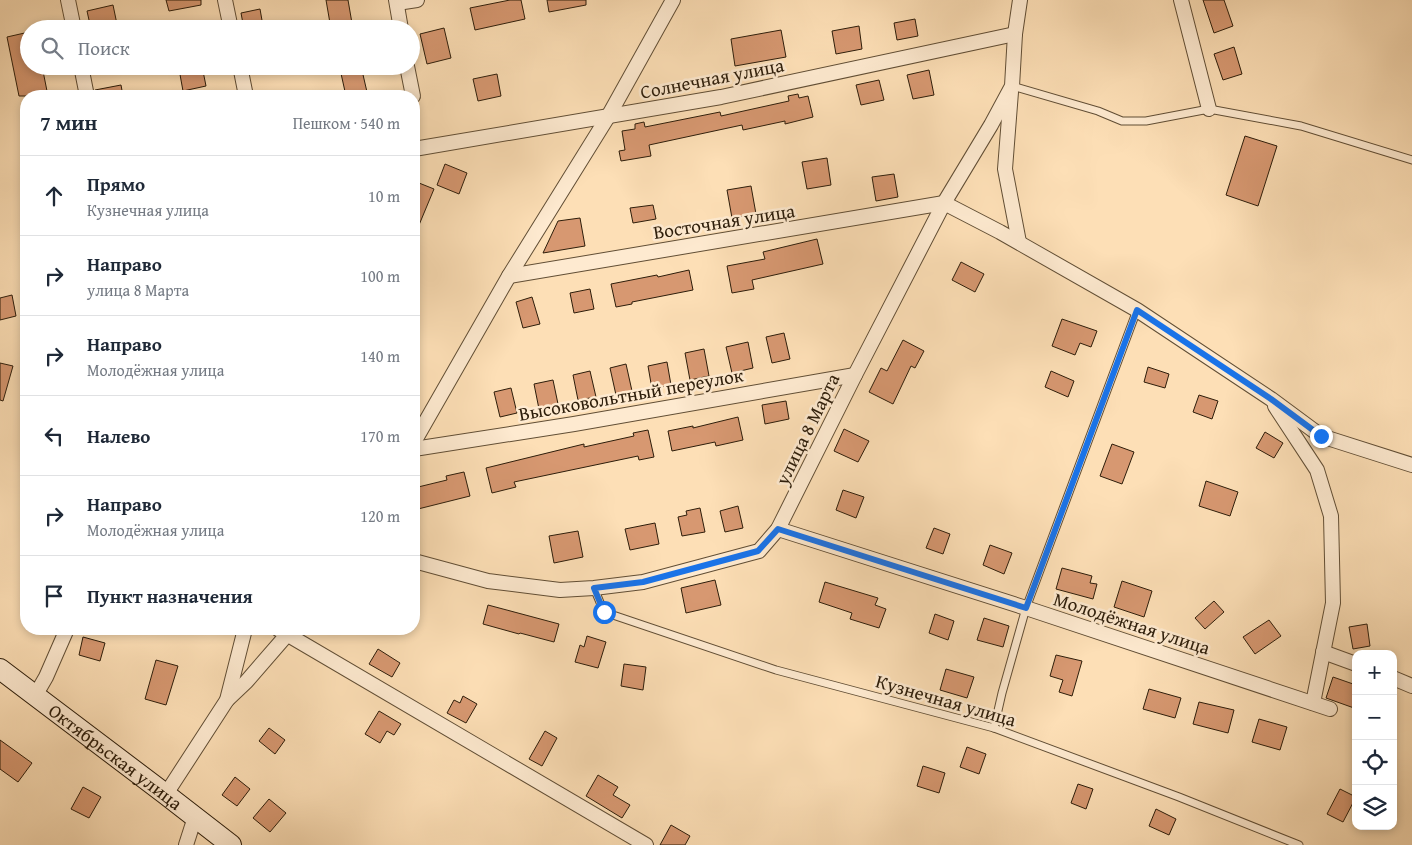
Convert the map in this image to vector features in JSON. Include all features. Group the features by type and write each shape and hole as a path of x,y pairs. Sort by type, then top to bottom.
{"street":[{"path":"68,0 72,20"},
{"path":"225,0 230,20"},
{"path":"399,20 396,2 416,0"},
{"path":"420,432 509,276 609,115 673,0"},
{"name":"улица 8 Марта","path":"420,563 488,581 560,590 643,582 758,551 778,529 855,374 944,203 1012,86 1015,34 1020,0"},
{"path":"1181,0 1209,109"},
{"name":"Солнечная улица","path":"420,148 721,97 1015,34"},
{"path":"83,75 86,90"},
{"path":"242,75 245,90"},
{"path":"408,75 411,90"},
{"path":"1012,86 1005,168 1018,242"},
{"path":"944,203 1018,242 1137,310 1271,399 1321,436 1412,464"},
{"name":"Восточная улица","path":"509,276 944,203"},
{"name":"Высоковольтный переулок","path":"420,448 584,422 855,374"},
{"path":"1271,399 1317,470 1331,516 1333,603 1313,703"},
{"name":"Молодёжная улица","path":"778,529 1026,608 1330,709"},
{"path":"35,696 46,677 64,635"},
{"path":"227,700 243,635"},
{"path":"166,794 227,700 246,682 283,635"},
{"path":"293,635 646,845"},
{"path":"1323,652 1352,663"},
{"name":"Октябрьская улица","path":"0,669 231,845"},
{"path":"1397,680 1412,686"},
{"path":"186,845 195,817"}],"lane":[{"path":"1012,86 1098,111 1122,121 1146,121 1209,109 1301,126 1412,160"},
{"path":"994,728 1026,608 1137,310"},
{"name":"Кузнечная улица","path":"594,588 604,612 776,670 994,728 1179,797 1299,845"}],"building":[{"path":"166,0 201,0 201,5 169,11"},
{"path":"326,0 348,0 351,20 329,20"},
{"path":"510,0 521,0 525,19 475,30 470,8"},
{"path":"547,0 586,0 586,5 549,12"},
{"path":"1203,0 1224,0 1233,26 1214,33"},
{"path":"113,5 116,20 89,20 87,11"},
{"path":"260,9 262,20 242,20 241,13"},
{"path":"915,19 918,36 897,40 894,23"},
{"path":"859,26 862,49 836,54 832,31"},
{"path":"444,28 451,58 427,64 420,34"},
{"path":"781,30 786,57 735,66 731,39"},
{"path":"20,34 20,75 44,75 47,90 20,90 19,96 7,37"},
{"path":"1234,47 1242,74 1223,80 1214,54"},
{"path":"929,70 934,95 913,99 907,75"},
{"path":"497,74 501,96 478,101 473,79"},
{"path":"180,75 204,75 206,86 183,90"},
{"path":"341,75 363,75 367,90 345,90"},
{"path":"879,80 884,100 861,105 856,85"},
{"path":"121,85 122,90 95,90"},
{"path":"798,94 799,98 808,96 813,117 785,124 785,121 743,130 742,125 649,145 651,156 621,161 619,151 625,150 622,131 635,129 635,124 644,122 645,127 720,112 721,116 789,101 788,96"},
{"path":"1245,136 1277,146 1258,206 1226,195"},
{"path":"827,158 831,185 807,189 802,162"},
{"path":"445,164 467,173 459,194 437,185"},
{"path":"894,174 898,197 876,201 872,177"},
{"path":"420,183 434,189 420,223"},
{"path":"751,186 756,214 732,218 727,190"},
{"path":"653,205 656,219 633,223 630,208"},
{"path":"580,218 585,246 543,253 558,221"},
{"path":"817,239 823,264 752,280 754,289 732,293 727,266 765,259 763,252"},
{"path":"961,262 984,274 975,292 952,280"},
{"path":"689,270 693,290 616,307 611,284"},
{"path":"590,289 594,309 574,313 570,293"},
{"path":"12,295 16,316 0,320 0,298"},
{"path":"532,297 540,324 523,328 516,302"},
{"path":"1062,319 1097,331 1091,347 1080,343 1075,355 1052,346"},
{"path":"784,333 790,359 772,363 766,337"},
{"path":"903,340 924,351 915,368 911,366 893,404 869,392 881,368 887,371"},
{"path":"748,342 753,368 732,373 726,347"},
{"path":"704,349 709,376 690,380 685,353"},
{"path":"667,362 671,385 652,389 648,366"},
{"path":"0,363 13,366 3,401 0,400"},
{"path":"626,364 632,391 616,395 610,368"},
{"path":"1148,367 1169,374 1165,388 1144,382"},
{"path":"590,371 596,397 578,400 573,375"},
{"path":"1051,371 1074,381 1068,397 1045,387"},
{"path":"553,380 558,404 539,409 534,384"},
{"path":"511,388 517,413 500,417 494,392"},
{"path":"1199,395 1218,401 1212,419 1193,412"},
{"path":"786,401 789,419 765,424 762,405"},
{"path":"738,417 743,440 716,446 715,442 672,451 668,431 693,426 693,428"},
{"path":"844,429 869,441 858,462 834,451"},
{"path":"648,430 654,457 639,460 638,456 514,482 516,487 492,493 486,468 584,444 584,447 634,436 633,433"},
{"path":"1265,432 1283,443 1274,458 1256,448"},
{"path":"1112,444 1134,452 1122,484 1100,476"},
{"path":"464,472 470,496 420,508 420,487 447,480 446,476"},
{"path":"1206,481 1238,492 1230,516 1199,506"},
{"path":"843,490 864,497 856,518 836,510"},
{"path":"738,506 743,528 725,532 720,511"},
{"path":"700,508 705,532 682,536 678,517 687,515 686,511"},
{"path":"655,523 659,544 630,550 625,529"},
{"path":"934,528 950,534 943,554 926,548"},
{"path":"578,531 583,557 554,563 549,536"},
{"path":"990,545 1012,553 1004,574 983,565"},
{"path":"1062,568 1092,576 1090,583 1097,584 1093,599 1056,589"},
{"path":"715,580 721,605 686,613 681,588"},
{"path":"1122,581 1152,591 1144,617 1114,607"},
{"path":"825,582 878,598 875,605 886,609 879,628 850,619 852,613 819,602"},
{"path":"1214,601 1224,612 1205,629 1195,618"},
{"path":"488,605 559,624 554,642 483,624"},
{"path":"935,614 954,621 948,640 929,633"},
{"path":"984,618 1009,626 1003,647 977,640"},
{"path":"1269,620 1281,636 1255,654 1243,637"},
{"path":"1367,624 1370,646 1353,649 1349,627"},
{"path":"587,636 606,642 598,668 575,662 580,645 584,647"},
{"path":"83,637 105,643 100,661 79,655"},
{"path":"378,649 400,663 392,677 369,664"},
{"path":"1056,655 1082,661 1072,696 1059,692 1063,680 1050,676"},
{"path":"156,660 178,666 166,705 145,699"},
{"path":"624,664 646,667 643,690 621,686"},
{"path":"946,669 974,677 967,698 940,690"},
{"path":"1333,677 1352,684 1352,707 1326,698"},
{"path":"1149,689 1181,698 1175,718 1143,709"},
{"path":"463,696 477,704 466,723 447,713 454,700 460,703"},
{"path":"1199,702 1234,710 1228,733 1193,724"},
{"path":"379,711 401,724 394,735 387,731 380,743 365,734"},
{"path":"1259,719 1287,727 1280,750 1252,742"},
{"path":"269,728 285,740 275,754 259,741"},
{"path":"545,731 557,738 542,766 529,759"},
{"path":"0,740 32,763 18,782 0,769"},
{"path":"967,747 986,754 979,774 960,767"},
{"path":"923,766 945,773 939,793 917,786"},
{"path":"598,775 618,787 613,795 630,805 622,818 586,796"},
{"path":"235,777 250,789 237,806 222,795"},
{"path":"1078,784 1093,789 1086,809 1071,803"},
{"path":"83,787 101,797 89,818 71,809"},
{"path":"1340,789 1352,795 1352,805 1343,822 1327,814"},
{"path":"269,799 286,813 270,832 253,818"},
{"path":"1156,809 1176,819 1169,835 1149,826"},
{"path":"671,825 690,836 685,845 660,845"}],"route":[{"path":"604,612 594,588 643,582 758,551 778,529 1026,608 1137,310 1271,399 1321,436"}]}
